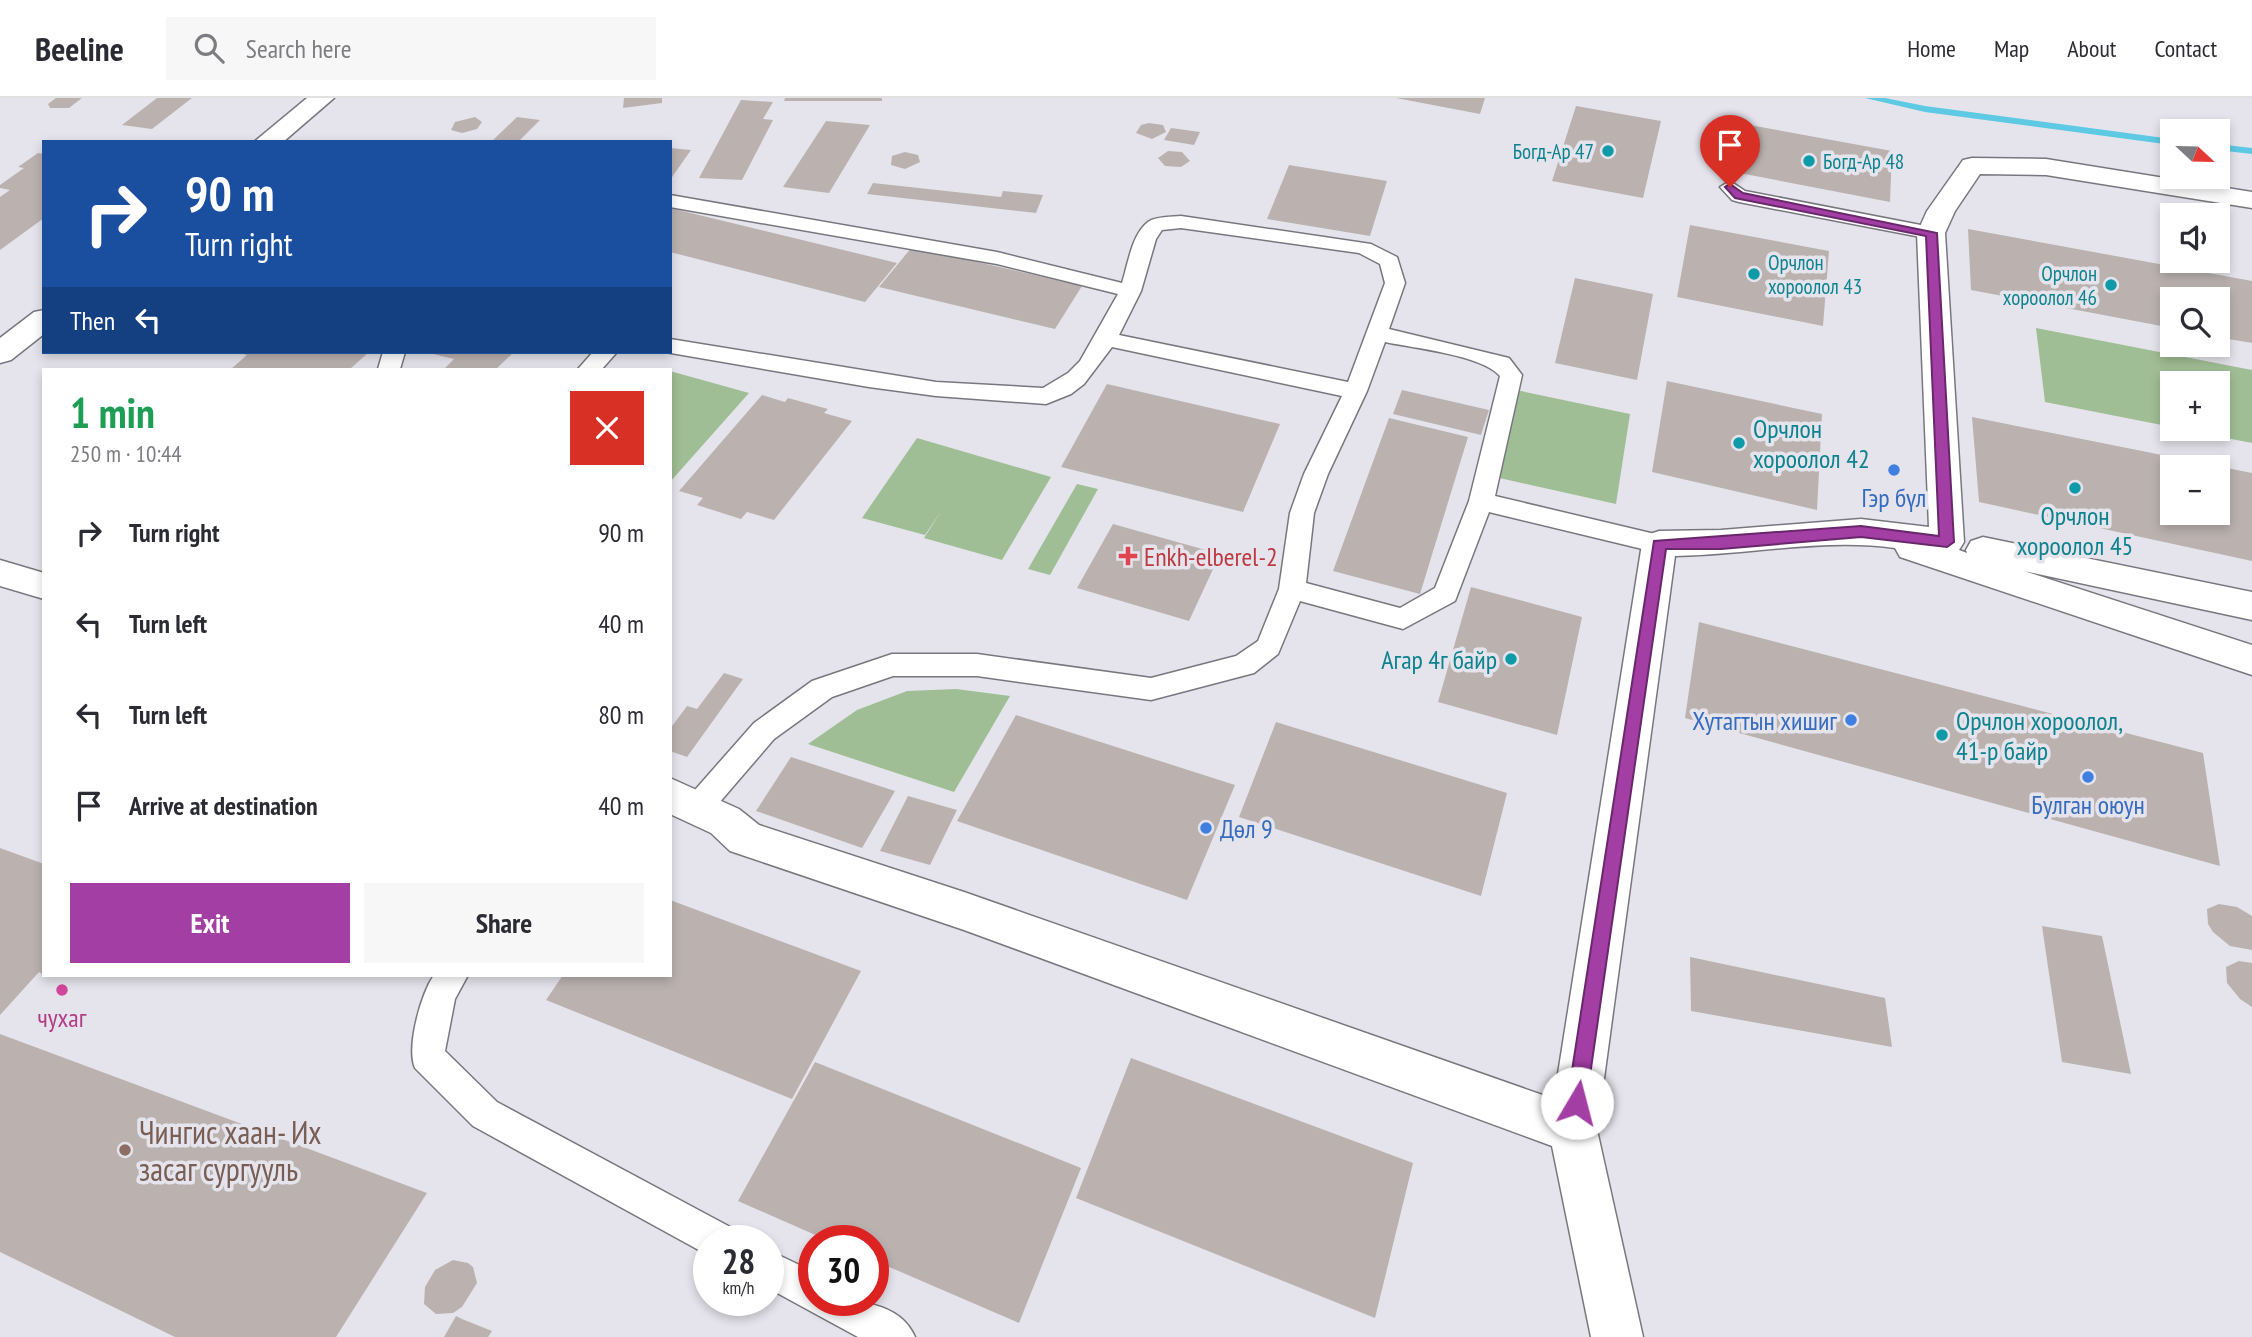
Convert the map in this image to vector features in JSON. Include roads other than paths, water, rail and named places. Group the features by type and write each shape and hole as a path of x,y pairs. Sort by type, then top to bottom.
{"street":[{"path":"270,140 322,98"},
{"path":"1947,542 1931,233 1941,211 1972,166 2046,167 2252,200"},
{"path":"0,353 42,321"},
{"path":"1861,531 2252,660"},
{"path":"1617,1337 1573,1129 1659,544 1721,543 1861,531 1947,542 2252,606"},
{"path":"0,573 42,585"},
{"path":"684,801 725,821 745,838 977,915 1573,1129"}],"lane":[{"path":"1730,187 1739,196 1931,233"},
{"path":"672,201 997,258 1130,291"},
{"path":"672,346 882,382 1046,396 1062,390 1092,365 1130,291 1146,238 1156,225 1181,222 1364,248 1390,261 1395,283 1356,391 1316,474 1302,513 1292,589 1269,647 1244,665 1151,689 977,665 892,665 822,689 764,732 684,801"},
{"path":"1292,589 1402,619 1446,594 1482,502 1511,375 1502,363 1377,333"},
{"path":"1105,339 1356,391"},
{"path":"590,368 604,354"},
{"path":"1482,502 1659,544"},
{"path":"451,977 440,994 426,1058 485,1114 693,1227"},
{"path":"857,1316 896,1337"}],"waterway":[{"path":"1870,98 1925,109 2160,140"},
{"path":"2230,148 2252,151"}],"place":[{"name":"Богд-Ар 47","path":"1608,151"},
{"name":"Богд-Ар 48","path":"1809,161"},
{"name":"Орчлон хороолол 43","path":"1754,274"},
{"name":"Орчлон хороолол 46","path":"2111,285"},
{"name":"Орчлон хороолол 42","path":"1739,443"},
{"name":"Гэр бүл","path":"1894,470"},
{"name":"Орчлон хороолол 45","path":"2075,488"},
{"name":"Enkh-elberel-2","path":"1128,556"},
{"name":"Агар 4г байр","path":"1511,659"},
{"name":"Хутагтын хишиг","path":"1851,720"},
{"name":"Орчлон хороолол, 41-р байр","path":"1942,735"},
{"name":"Булган оюун","path":"2088,777"},
{"name":"Дөл 9","path":"1206,828"},
{"name":"чухаг","path":"62,990"},
{"name":"Чингис хаан- Их засаг сургууль","path":"125,1150"}]}
